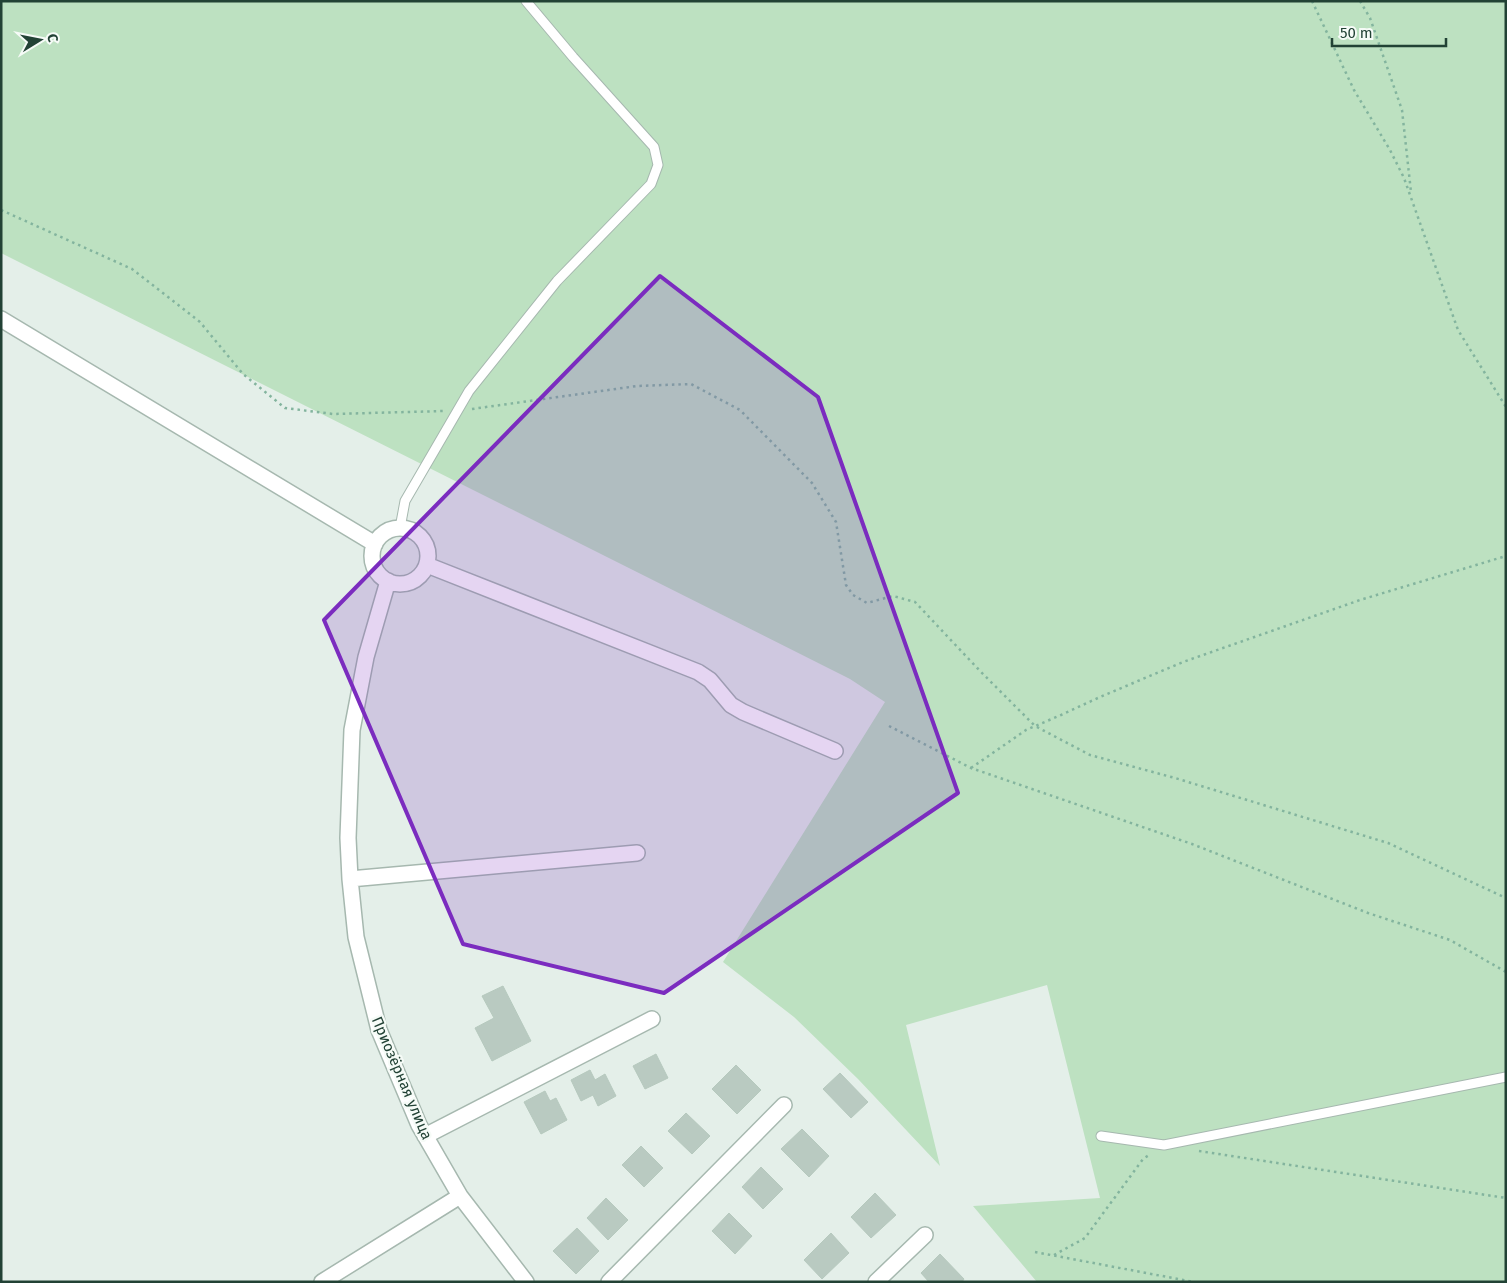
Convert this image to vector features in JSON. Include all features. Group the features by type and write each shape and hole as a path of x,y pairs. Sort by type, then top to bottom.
{"street":[{"path":"1,319 374,544"},
{"path":"400,528 414,531 425,542 428,558 423,572 411,582 396,584 382,577 374,565 372,551 374,544 385,532 400,528"},
{"path":"426,565 698,672 710,680 730,705 835,751"},
{"name":"Приозёрная улица","path":"388,581 366,657 352,730 348,838 356,938 379,1030 424,1136 460,1196 526,1282"},
{"path":"350,879 637,854"},
{"path":"424,1136 652,1019"},
{"path":"609,1282 784,1105"},
{"path":"322,1282 460,1196"},
{"path":"876,1282 925,1235"}],"lane":[{"path":"400,528 405,501 468,391 557,281 651,184 658,165 654,147 573,57 526,1"},
{"path":"1101,1136 1164,1145 1506,1077"}],"path":[{"path":"1312,1 1354,90 1390,150 1404,178 1458,330 1506,407"},
{"path":"1360,1 1370,18 1402,110 1412,199"},
{"path":"1,210 132,269 200,322 243,374 285,408 333,414 457,411 637,386 691,384 740,410 812,483 836,522 846,585 853,595 867,603 894,596 915,602 1035,726 1090,755 1175,778 1388,843 1506,898"},
{"path":"971,768 1026,730 1183,662 1360,600 1506,556"},
{"path":"889,726 971,768 1192,844 1368,913 1450,940 1506,972"},
{"path":"1054,1255 1085,1238 1143,1159 1164,1145"},
{"path":"1193,1150 1506,1198"},
{"path":"1034,1252 1194,1282"}],"highlighted area":[{"path":"660,276 818,397 958,793 664,993 463,944 324,620"}],"green space":[{"path":"1,1 1506,1 1506,1282 1037,1282 973,1206 1100,1198 1047,985 906,1025 940,1166 858,1079 794,1017 723,962 885,702 850,679 1,253"}],"building":[{"path":"503,986 531,1041 492,1061 475,1028 494,1018 482,996"},
{"path":"656,1054 668,1078 645,1089 633,1066"},
{"path":"736,1065 761,1090 737,1114 712,1089"},
{"path":"590,1070 595,1080 605,1074 616,1096 598,1106 593,1095 581,1101 571,1080"},
{"path":"840,1073 868,1102 851,1118 823,1089"},
{"path":"545,1091 550,1101 556,1098 567,1120 541,1134 524,1102"},
{"path":"686,1113 710,1136 692,1154 668,1131"},
{"path":"802,1129 829,1156 809,1177 781,1149"},
{"path":"641,1146 663,1168 644,1187 622,1165"},
{"path":"761,1167 783,1189 763,1209 742,1187"},
{"path":"875,1193 896,1215 871,1238 851,1217"},
{"path":"606,1198 628,1220 608,1240 587,1218"},
{"path":"729,1213 752,1236 735,1254 712,1231"},
{"path":"577,1228 599,1251 576,1274 553,1251"},
{"path":"831,1233 849,1253 822,1279 804,1260"},
{"path":"940,1254 964,1279 962,1282 929,1282 921,1273"}]}
